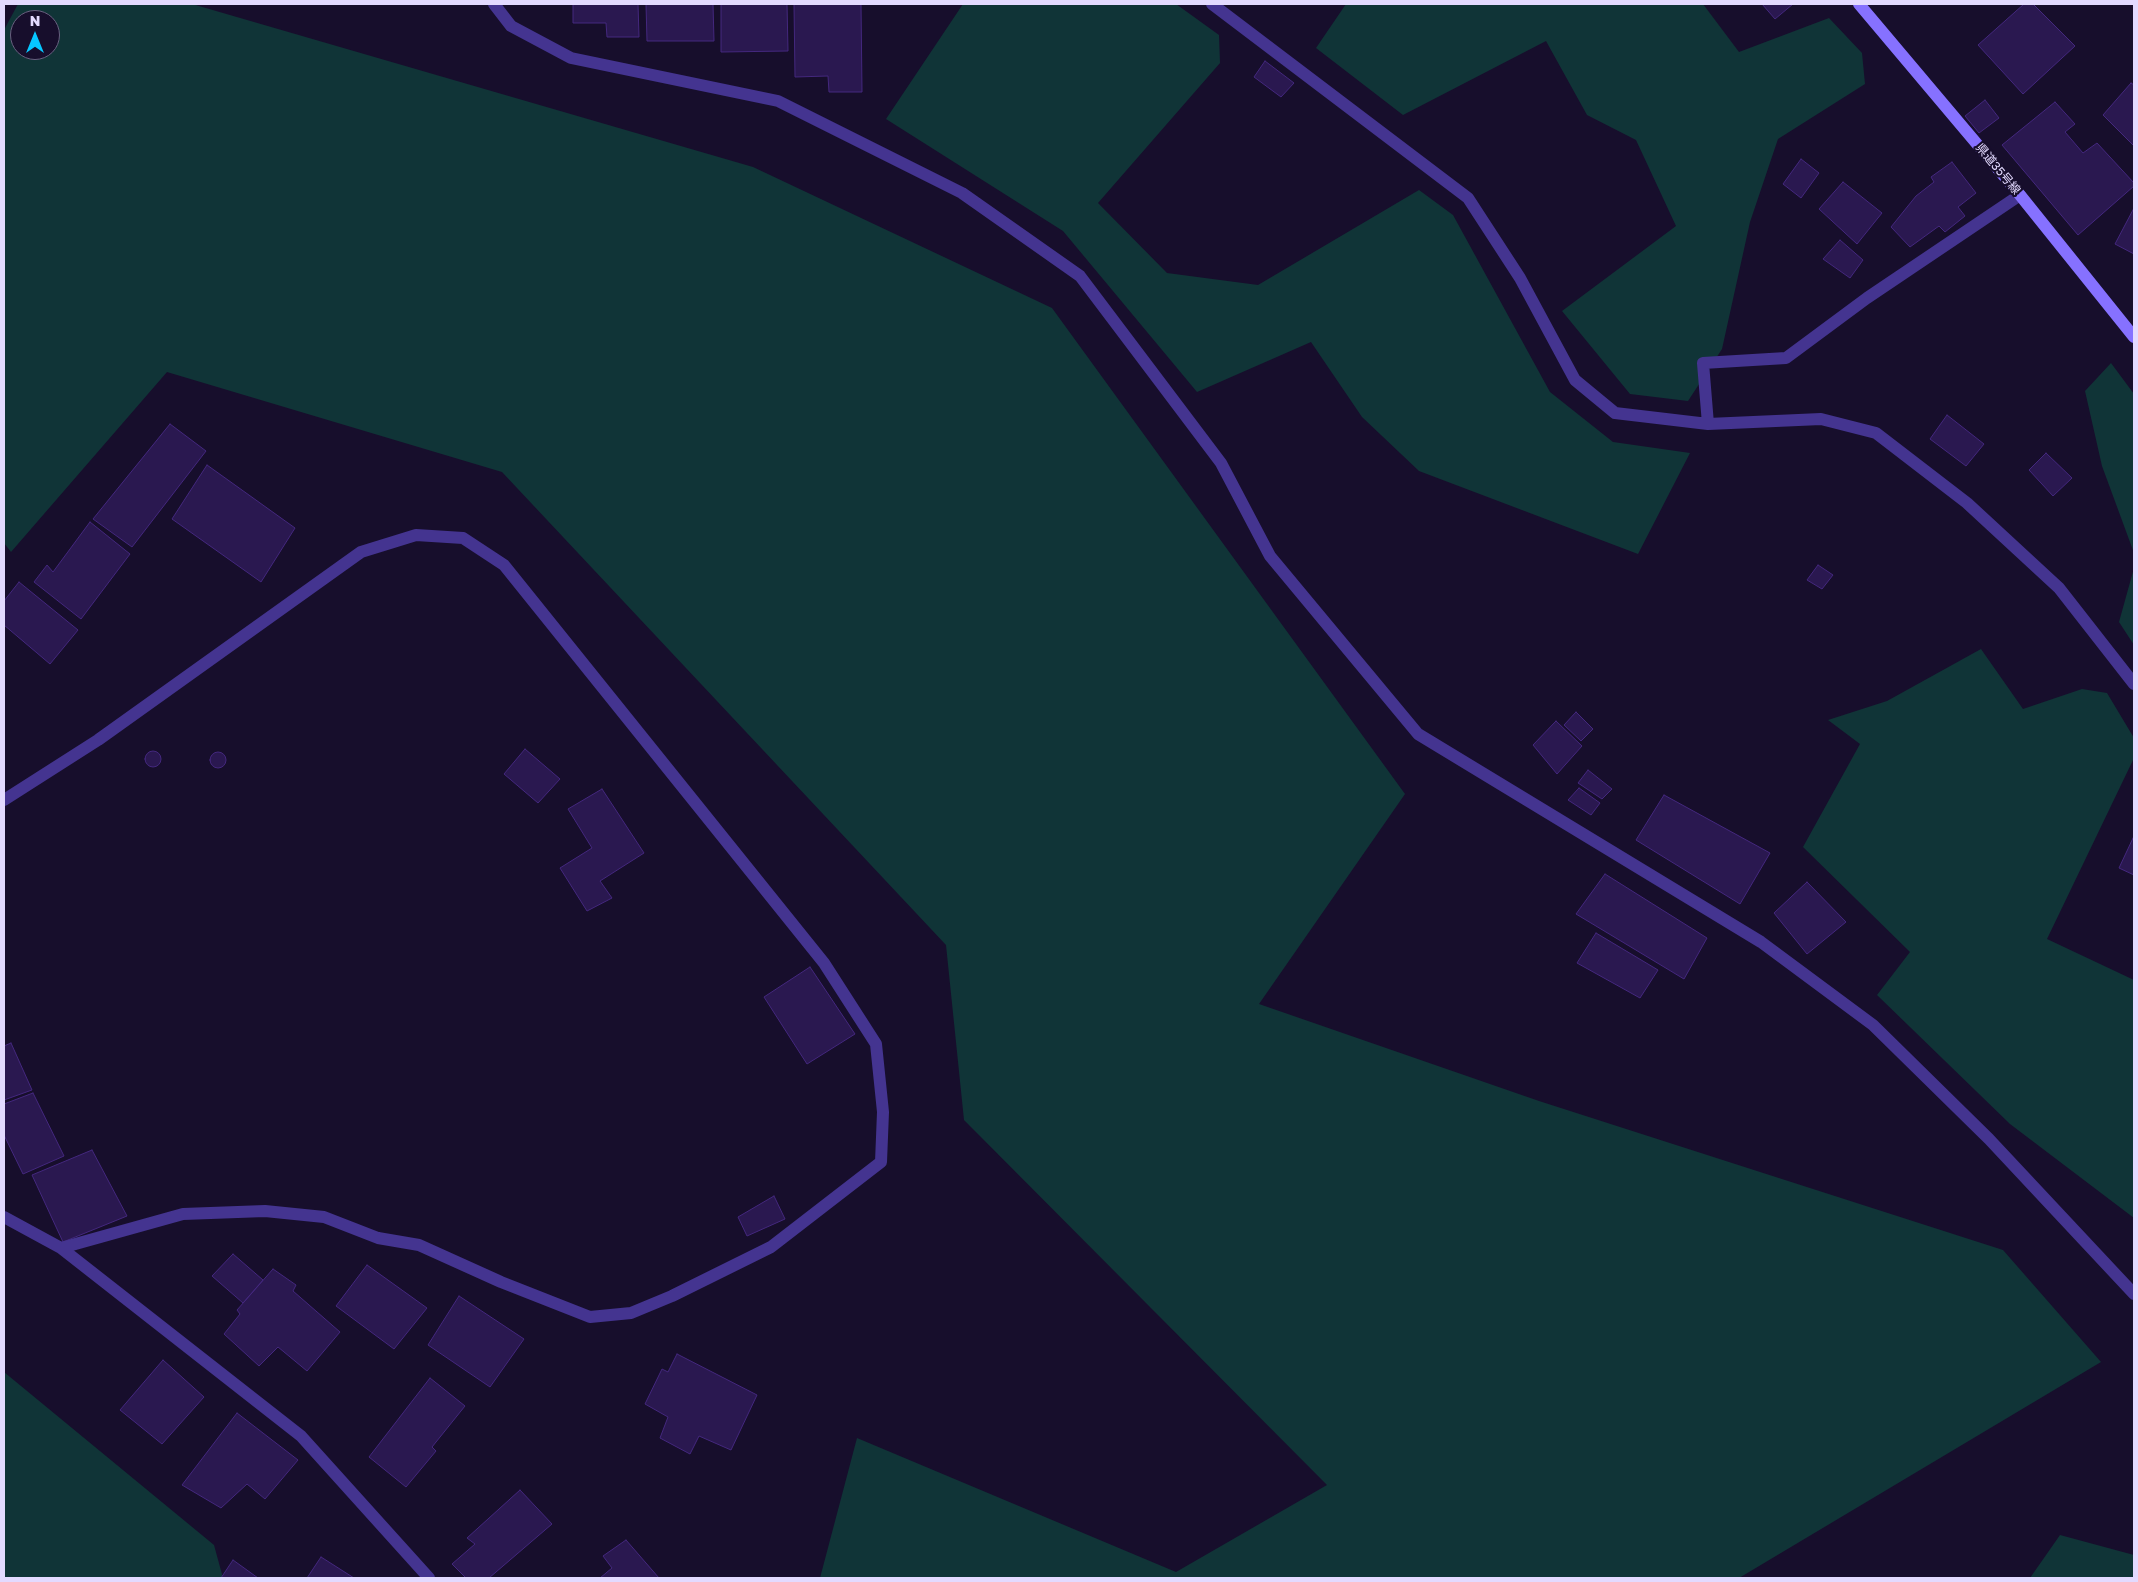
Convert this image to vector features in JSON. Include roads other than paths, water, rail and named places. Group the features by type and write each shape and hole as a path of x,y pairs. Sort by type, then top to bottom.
{"main road":[{"name":"県道35号線","path":"1859,4 2020,195 2134,337"}],"street":[{"path":"494,4 511,26 571,58 778,101 962,193 1080,276 1221,463 1270,556 1418,734 1761,942 1873,1024 1989,1139 2134,1294"},
{"path":"1212,4 1468,198 1520,278 1575,380 1615,413 1708,424 1821,419 1876,434 1968,503 2058,588 2134,684"},
{"path":"1708,424 1703,363 1786,358 1867,298 2020,195"},
{"path":"4,800 98,740 361,552 416,535 463,538 504,565 824,963 876,1044 883,1112 881,1162 771,1247 672,1296 631,1313 590,1317 501,1282 419,1245 378,1238 324,1218 285,1213 265,1211 183,1214 61,1248"},
{"path":"4,1217 61,1248 301,1436 429,1578"}]}
